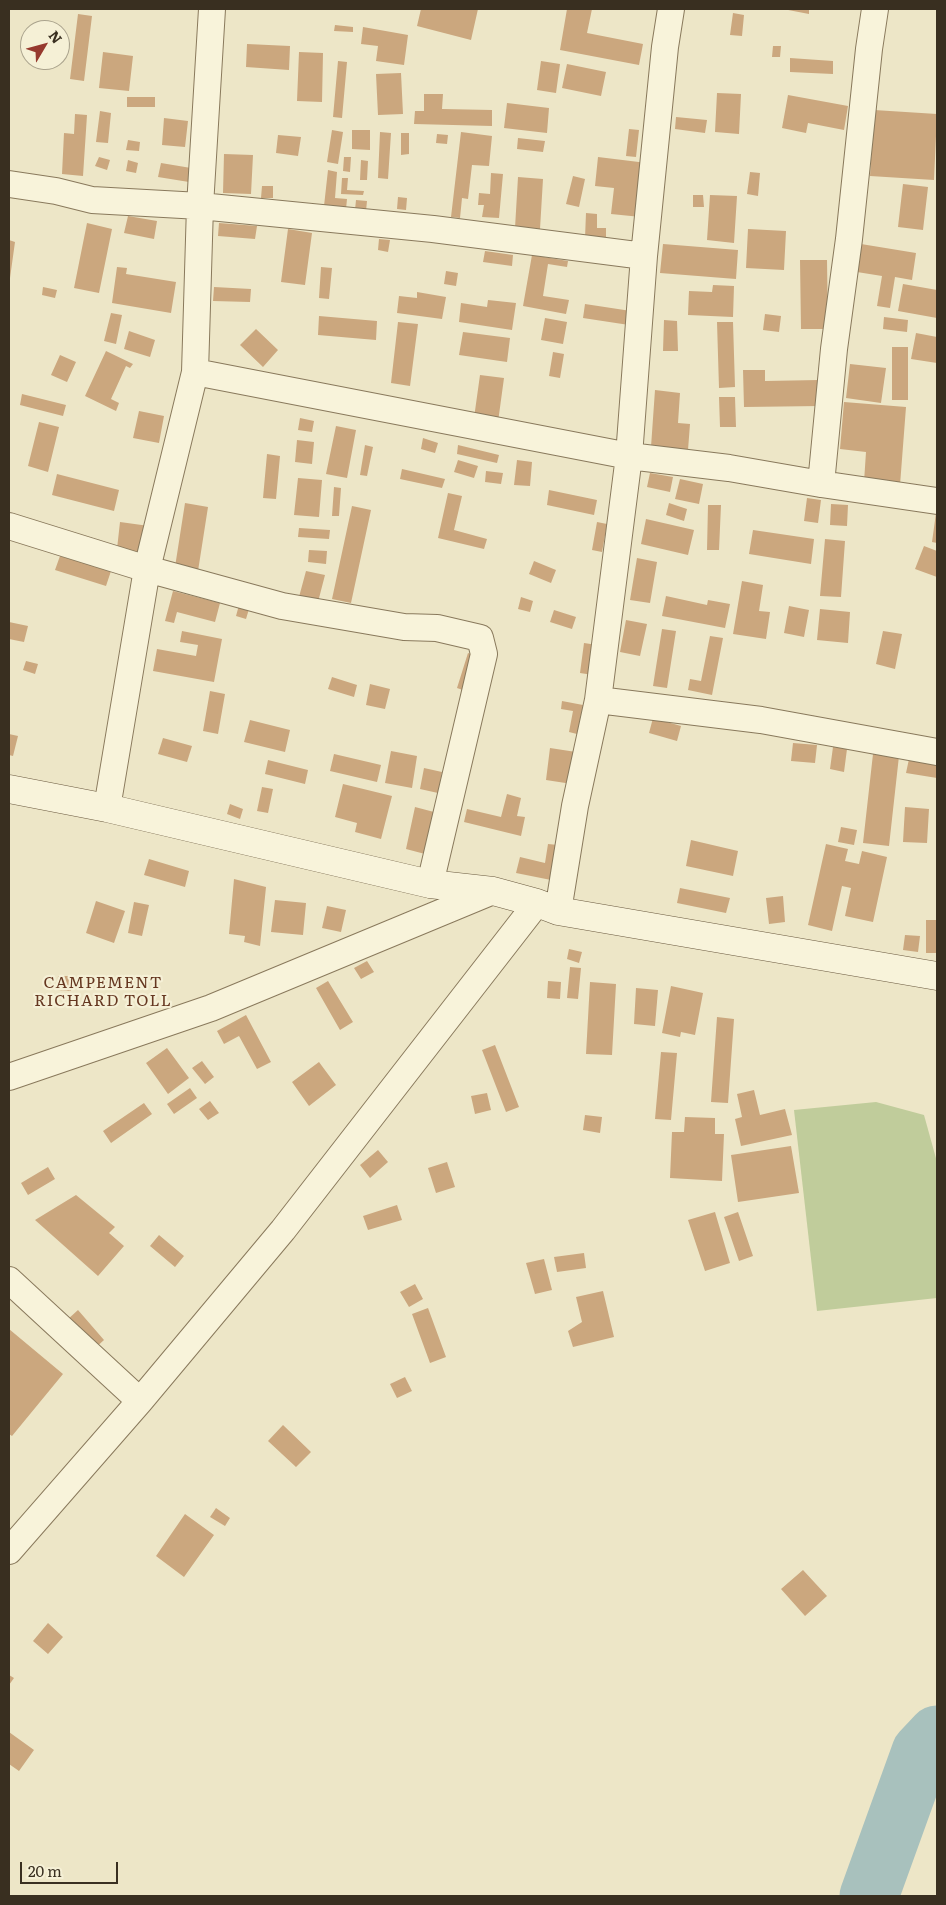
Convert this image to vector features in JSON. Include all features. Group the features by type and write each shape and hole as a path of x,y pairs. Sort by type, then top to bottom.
{"street":[{"path":"107,808 146,569 195,372 200,206 212,9"},
{"path":"9,1551 140,1401 548,907 576,806 598,700 629,456 644,256 665,48 671,9"},
{"path":"821,484 834,349 849,239 875,9"},
{"path":"9,184 56,190 92,200 200,206 433,229 644,256"},
{"path":"195,372 629,456 730,468 937,501"},
{"path":"9,526 146,569 282,606 404,628 437,628 480,638 484,654 430,884"},
{"path":"598,700 761,720 937,752"},
{"path":"9,789 107,808 430,884 493,891 548,907 937,976"},
{"path":"9,1077 212,1008 493,891"},
{"path":"9,1280 140,1401"}],"green space":[{"path":"876,1102 924,1115 937,1162 937,1298 817,1311 794,1110"}],"building":[{"path":"421,9 478,9 471,40 417,26"},
{"path":"567,9 592,9 587,33 643,44 639,65 560,50"},
{"path":"783,9 809,9 809,14"},
{"path":"733,13 744,15 742,36 730,35"},
{"path":"78,14 92,16 84,81 70,79"},
{"path":"335,25 353,27 353,32 334,31"},
{"path":"363,27 408,35 404,65 376,61 378,46 361,44"},
{"path":"247,44 290,46 289,70 246,67"},
{"path":"773,46 781,46 780,57 772,57"},
{"path":"103,52 133,56 129,91 99,88"},
{"path":"299,52 323,53 322,102 297,101"},
{"path":"790,58 833,61 833,74 790,72"},
{"path":"338,61 347,62 342,118 333,117"},
{"path":"541,61 560,64 556,93 537,90"},
{"path":"567,64 606,72 601,96 562,88"},
{"path":"401,73 403,114 378,115 376,74"},
{"path":"717,93 741,94 739,134 715,132"},
{"path":"424,94 443,94 442,109 492,110 492,126 414,124 415,111 424,111"},
{"path":"788,95 848,106 844,130 808,123 806,133 782,128"},
{"path":"127,97 155,97 155,107 127,107"},
{"path":"507,103 549,108 547,133 504,128"},
{"path":"874,110 937,114 934,180 870,176"},
{"path":"100,111 111,113 108,143 96,142"},
{"path":"75,114 87,115 83,176 62,174 64,133 74,134"},
{"path":"676,117 707,120 705,133 675,129"},
{"path":"164,118 188,121 185,147 162,145"},
{"path":"629,129 639,130 636,157 626,156"},
{"path":"332,130 343,132 338,164 327,162"},
{"path":"352,130 370,130 370,150 352,149"},
{"path":"380,132 391,133 388,179 378,178"},
{"path":"461,132 492,136 489,166 472,165 468,199 462,198 460,218 451,217"},
{"path":"401,133 409,133 409,154 401,155"},
{"path":"437,134 448,135 447,144 436,143"},
{"path":"278,135 301,137 298,156 276,153"},
{"path":"518,138 545,141 543,152 517,149"},
{"path":"128,140 140,142 139,151 126,150"},
{"path":"224,154 253,155 251,194 223,193"},
{"path":"99,157 110,160 107,170 95,166"},
{"path":"344,157 351,157 350,172 343,171"},
{"path":"598,157 647,163 641,217 611,214 614,188 595,186"},
{"path":"128,160 138,163 136,173 126,171"},
{"path":"361,160 368,161 367,180 360,180"},
{"path":"161,163 191,168 189,182 158,177"},
{"path":"328,170 337,172 335,198 347,199 346,209 324,206"},
{"path":"750,172 760,173 758,196 747,194"},
{"path":"491,173 503,174 499,218 482,217 484,205 478,205 479,193 490,194"},
{"path":"573,176 585,179 579,207 566,204"},
{"path":"518,177 543,179 540,229 515,228"},
{"path":"342,178 348,178 347,190 364,191 363,195 341,194"},
{"path":"903,184 928,187 923,230 898,227"},
{"path":"262,186 273,186 273,198 261,198"},
{"path":"693,195 703,195 704,207 693,207"},
{"path":"710,195 737,196 734,243 707,240"},
{"path":"398,197 407,198 406,210 397,209"},
{"path":"356,200 367,201 366,211 355,210"},
{"path":"586,213 597,214 597,228 606,228 606,239 585,238"},
{"path":"128,216 157,221 154,239 124,233"},
{"path":"87,223 112,229 99,293 74,288"},
{"path":"219,223 257,226 255,239 218,236"},
{"path":"288,229 312,233 305,285 281,282"},
{"path":"748,229 786,231 784,270 746,268"},
{"path":"379,239 390,240 388,252 378,250"},
{"path":"9,240 15,242 10,278 9,278"},
{"path":"663,244 738,250 736,279 660,273"},
{"path":"861,244 916,253 912,280 895,277 890,308 877,306 882,276 857,272"},
{"path":"485,251 513,255 512,266 483,262"},
{"path":"532,255 568,261 567,267 548,264 543,296 569,300 566,314 523,306"},
{"path":"800,260 827,260 828,329 801,329"},
{"path":"117,267 127,268 126,274 176,282 171,313 112,303"},
{"path":"321,267 332,268 329,299 319,298"},
{"path":"446,271 458,273 456,286 444,284"},
{"path":"903,284 937,290 937,318 898,311"},
{"path":"713,285 734,286 733,317 688,315 689,291 712,292"},
{"path":"43,287 57,290 55,298 42,295"},
{"path":"214,287 251,289 250,302 213,301"},
{"path":"417,292 446,297 442,319 397,313 399,296 417,298"},
{"path":"488,300 516,303 512,330 459,322 461,303 487,307"},
{"path":"585,304 631,311 629,325 583,318"},
{"path":"111,313 122,315 116,344 104,341"},
{"path":"765,314 781,316 779,332 763,330"},
{"path":"319,316 377,321 376,340 318,335"},
{"path":"884,317 908,320 907,332 883,329"},
{"path":"545,318 567,322 563,344 541,340"},
{"path":"664,320 677,321 678,351 663,351"},
{"path":"398,322 418,324 410,386 391,383"},
{"path":"717,322 733,322 735,387 719,388"},
{"path":"256,329 278,350 263,367 240,345"},
{"path":"129,331 155,340 150,357 124,349"},
{"path":"463,332 510,338 507,362 459,355"},
{"path":"916,333 937,337 937,363 911,359"},
{"path":"892,347 908,347 908,400 892,400"},
{"path":"106,351 133,364 130,368 126,366 111,399 119,403 116,411 85,396"},
{"path":"553,352 564,354 560,378 549,376"},
{"path":"60,355 76,362 67,382 51,375"},
{"path":"850,364 886,368 881,403 846,398"},
{"path":"743,370 765,370 765,381 819,380 820,406 744,407"},
{"path":"480,375 504,378 498,422 474,418"},
{"path":"655,390 680,393 678,423 690,424 688,450 651,447"},
{"path":"22,394 66,405 63,416 20,405"},
{"path":"719,397 735,397 736,427 720,427"},
{"path":"844,402 906,407 900,485 864,482 866,452 840,449"},
{"path":"139,411 164,416 159,443 133,438"},
{"path":"300,418 314,421 312,432 298,430"},
{"path":"39,422 59,427 48,472 28,466"},
{"path":"336,426 356,430 347,478 326,474"},
{"path":"423,438 438,443 435,453 421,449"},
{"path":"297,440 314,442 312,464 295,462"},
{"path":"365,445 373,447 367,476 360,475"},
{"path":"458,445 499,455 497,463 457,454"},
{"path":"267,454 280,456 276,499 263,498"},
{"path":"458,460 478,466 474,478 454,472"},
{"path":"517,460 532,462 530,486 514,485"},
{"path":"402,469 445,479 442,488 400,479"},
{"path":"486,471 503,473 501,484 485,482"},
{"path":"650,473 673,477 670,492 647,487"},
{"path":"57,474 119,490 114,511 52,495"},
{"path":"298,478 322,480 319,517 294,515"},
{"path":"680,479 703,484 699,504 675,499"},
{"path":"334,487 341,488 339,516 332,516"},
{"path":"549,490 597,500 594,515 547,505"},
{"path":"448,493 462,496 454,530 487,539 484,549 438,538"},
{"path":"807,498 821,500 818,523 804,521"},
{"path":"185,503 208,507 198,571 175,567"},
{"path":"669,503 687,509 684,521 666,515"},
{"path":"831,504 848,505 847,526 830,525"},
{"path":"708,505 721,505 719,550 707,550"},
{"path":"352,506 371,510 351,603 332,599"},
{"path":"937,513 937,543 932,542"},
{"path":"646,519 694,530 688,555 641,544"},
{"path":"120,522 149,526 146,553 117,549"},
{"path":"597,522 607,524 602,552 592,550"},
{"path":"299,528 330,530 329,539 298,537"},
{"path":"753,530 814,539 811,564 749,554"},
{"path":"825,539 845,541 841,597 820,596"},
{"path":"924,546 937,551 937,577 915,569"},
{"path":"309,550 327,551 326,564 308,562"},
{"path":"60,556 111,571 106,586 55,570"},
{"path":"637,558 657,562 650,603 630,600"},
{"path":"534,561 556,570 551,583 529,574"},
{"path":"306,571 325,575 318,602 299,597"},
{"path":"742,581 763,585 759,611 770,612 766,639 733,634"},
{"path":"173,591 220,603 215,622 177,612 174,623 165,621"},
{"path":"666,596 707,605 708,600 730,604 725,628 662,616"},
{"path":"521,597 533,601 530,612 518,609"},
{"path":"239,605 249,609 246,619 236,616"},
{"path":"789,606 809,610 804,637 784,633"},
{"path":"820,609 850,612 848,643 817,640"},
{"path":"554,610 576,617 572,629 550,622"},
{"path":"626,620 647,624 640,656 620,652"},
{"path":"9,622 28,626 24,642 9,639"},
{"path":"662,629 676,631 667,688 653,686"},
{"path":"182,631 222,639 214,682 153,671 157,649 196,656 198,645 180,642"},
{"path":"883,631 902,634 895,669 876,664"},
{"path":"710,636 723,638 712,695 688,690 690,679 701,681"},
{"path":"584,643 597,645 593,675 580,673"},
{"path":"468,653 492,662 480,696 457,688"},
{"path":"26,661 38,664 35,674 23,670"},
{"path":"332,677 357,685 354,697 328,689"},
{"path":"370,684 390,689 385,709 366,705"},
{"path":"210,691 225,694 218,734 203,731"},
{"path":"562,701 583,705 577,734 569,732 573,711 561,709"},
{"path":"653,718 681,726 677,741 649,733"},
{"path":"250,720 290,730 285,752 244,742"},
{"path":"9,734 18,736 13,756 9,755"},
{"path":"163,738 192,746 187,762 158,754"},
{"path":"793,743 817,745 815,763 791,761"},
{"path":"833,747 847,749 844,772 830,769"},
{"path":"550,748 576,752 572,784 546,780"},
{"path":"391,751 417,756 412,788 385,783"},
{"path":"334,754 381,765 377,782 330,771"},
{"path":"873,754 899,756 889,846 863,843"},
{"path":"909,759 937,764 937,778 906,773"},
{"path":"268,760 308,770 305,784 265,774"},
{"path":"424,768 442,772 438,793 420,789"},
{"path":"343,784 392,796 381,839 355,832 357,823 335,817"},
{"path":"262,787 273,789 268,813 257,811"},
{"path":"507,794 521,798 517,816 525,817 521,836 464,822 467,809 501,817"},
{"path":"230,804 243,809 240,819 227,814"},
{"path":"415,807 434,812 425,854 406,849"},
{"path":"905,807 929,809 927,843 903,842"},
{"path":"841,827 857,830 854,845 838,842"},
{"path":"691,840 738,851 733,876 686,866"},
{"path":"548,844 558,845 551,880 516,873 520,857 545,863"},
{"path":"826,844 848,849 845,861 859,864 862,851 887,857 873,922 845,916 851,888 842,886 832,931 808,925"},
{"path":"149,859 189,871 185,887 144,875"},
{"path":"234,879 266,887 260,946 244,942 245,936 229,934"},
{"path":"680,888 730,898 726,913 677,903"},
{"path":"783,896 785,922 769,924 766,898"},
{"path":"275,900 306,903 303,935 271,932"},
{"path":"96,901 125,911 114,943 86,933"},
{"path":"134,902 149,905 142,936 128,933"},
{"path":"327,906 346,910 341,932 322,928"},
{"path":"926,920 937,920 937,953 926,953"},
{"path":"905,935 920,936 918,952 903,950"},
{"path":"569,949 582,952 579,963 567,959"},
{"path":"367,961 374,972 361,979 354,968"},
{"path":"570,967 581,968 578,999 567,998"},
{"path":"58,976 72,976 71,991 57,990"},
{"path":"328,981 353,1022 340,1030 316,988"},
{"path":"548,981 561,982 560,999 547,998"},
{"path":"590,982 616,984 612,1055 586,1054"},
{"path":"671,986 703,993 695,1035 681,1032 680,1037 662,1033"},
{"path":"636,988 658,990 655,1026 634,1024"},
{"path":"246,1015 271,1062 257,1069 239,1036 224,1044 217,1031"},
{"path":"717,1017 734,1019 728,1103 711,1102"},
{"path":"495,1045 519,1107 506,1112 482,1050"},
{"path":"167,1048 189,1078 168,1094 146,1063"},
{"path":"661,1052 677,1053 671,1120 655,1119"},
{"path":"202,1061 214,1077 205,1084 192,1068"},
{"path":"319,1062 336,1085 309,1106 292,1082"},
{"path":"190,1088 197,1098 174,1114 167,1104"},
{"path":"754,1090 760,1115 785,1109 792,1135 741,1146 735,1119 742,1117 737,1094"},
{"path":"487,1093 491,1110 475,1114 471,1096"},
{"path":"210,1101 219,1113 208,1120 199,1109"},
{"path":"144,1103 152,1114 111,1143 103,1131"},
{"path":"585,1115 602,1117 600,1133 583,1130"},
{"path":"685,1117 715,1118 715,1134 724,1134 722,1181 670,1178 672,1132 684,1132"},
{"path":"791,1146 799,1193 738,1202 731,1155"},
{"path":"378,1150 388,1162 370,1178 360,1165"},
{"path":"447,1162 455,1187 436,1193 428,1168"},
{"path":"48,1167 55,1179 28,1195 21,1183"},
{"path":"76,1195 115,1227 109,1233 124,1246 98,1276 35,1220"},
{"path":"397,1205 402,1220 368,1230 363,1216"},
{"path":"715,1212 730,1263 705,1271 688,1220"},
{"path":"738,1212 753,1256 739,1261 724,1217"},
{"path":"159,1235 184,1256 175,1267 150,1246"},
{"path":"584,1253 586,1268 557,1272 554,1257"},
{"path":"544,1259 552,1290 535,1294 526,1263"},
{"path":"415,1284 423,1299 409,1307 400,1292"},
{"path":"603,1291 614,1337 573,1347 568,1331 582,1322 576,1297"},
{"path":"428,1308 446,1357 430,1363 412,1314"},
{"path":"78,1310 104,1340 93,1350 67,1320"},
{"path":"9,1329 63,1374 12,1436 9,1434"},
{"path":"405,1377 412,1391 397,1398 390,1384"},
{"path":"283,1425 311,1452 296,1467 268,1441"},
{"path":"216,1508 230,1518 225,1526 210,1517"},
{"path":"185,1514 214,1535 184,1577 156,1556"},
{"path":"803,1570 827,1596 805,1616 781,1589"},
{"path":"48,1623 63,1637 48,1654 33,1641"},
{"path":"9,1675 14,1678 9,1685"},
{"path":"9,1732 34,1750 19,1771 9,1764"}],"waterway":[{"path":"869,1896 921,1752 937,1735"}],"district":[{"name":"CAMPEMENT RICHARD TOLL","path":"103,992"}]}
